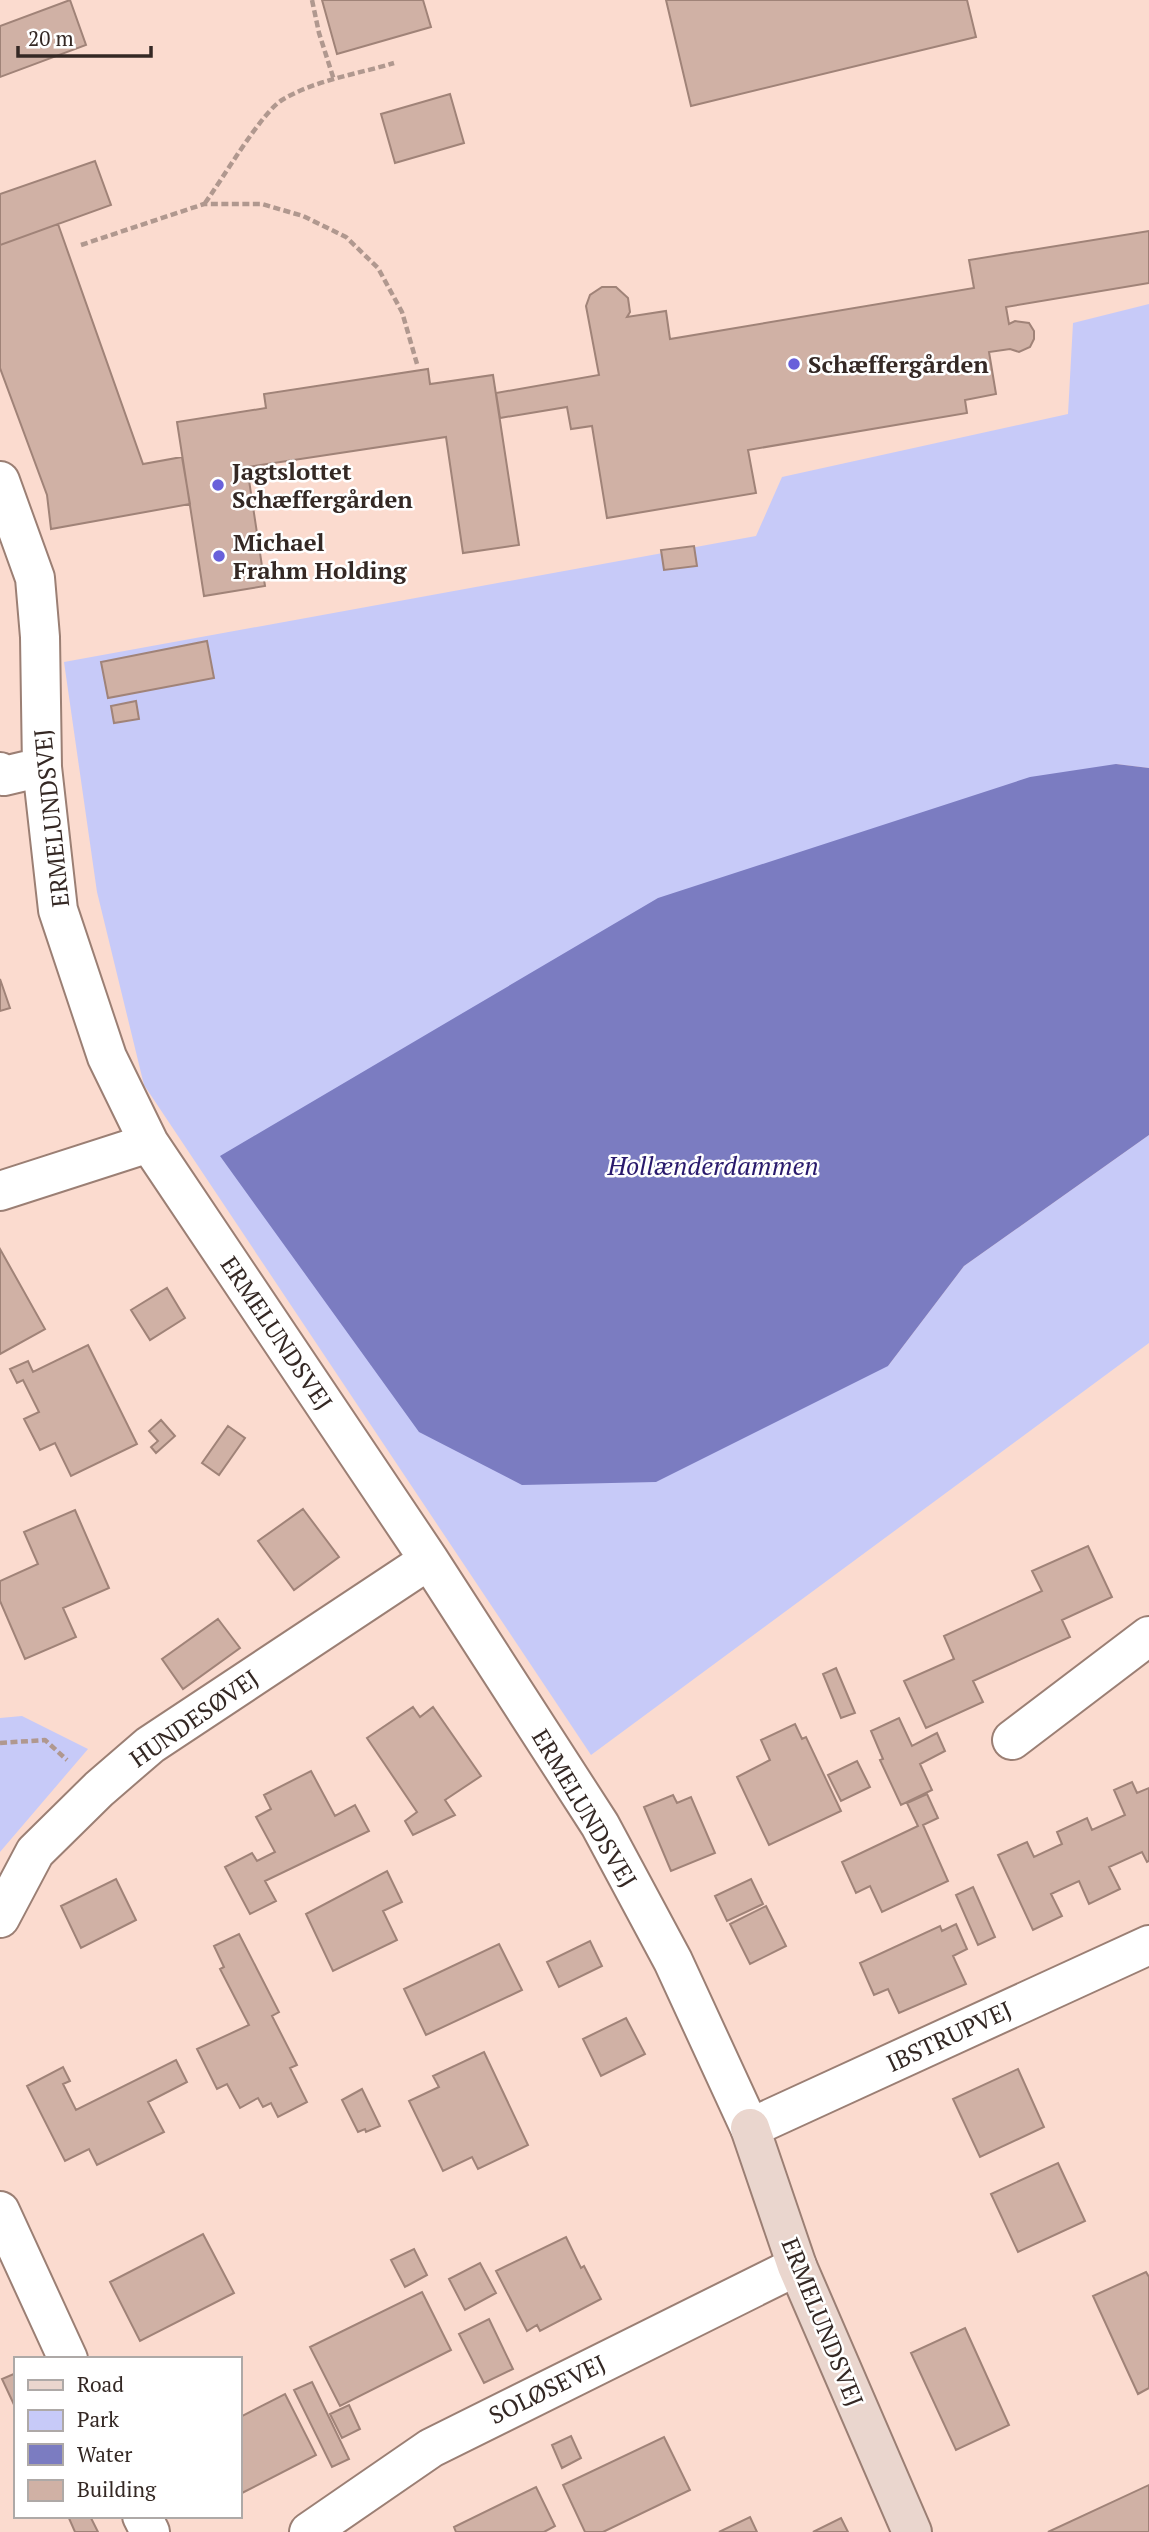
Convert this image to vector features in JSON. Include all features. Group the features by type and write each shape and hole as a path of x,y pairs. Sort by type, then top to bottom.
{"street":[{"name":"ERMELUNDSVEJ","path":"0,481 35,578 40,637 42,767 58,910 107,1057 123,1093 149,1143 429,1560 600,1825 673,1961 750,2128 797,2266 912,2532"},
{"path":"0,772 4,776 42,767"},
{"path":"0,1191 149,1143"},
{"name":"HUNDESØVEJ","path":"0,1918 35,1852 99,1788 150,1745 429,1560"},
{"path":"1012,1740 1149,1636"},
{"name":"IBSTRUPVEJ","path":"750,2128 1149,1945"},
{"path":"0,2211 67,2357"},
{"name":"SOLØSEVEJ","path":"309,2532 431,2448 797,2266"}],"path":[{"path":"312,0 334,80"},
{"path":"204,204 262,121 280,101 313,86 394,63"},
{"path":"81,244 204,204 262,204 303,216 346,237 378,268 402,312 418,364"},
{"path":"0,1743 45,1740 99,1788"}],"green space":[{"path":"1149,304 1149,768 1116,764 888,1366 964,1266 1149,1135 1149,1343 591,1755 144,1085 97,892 64,662 756,536 782,477 1068,414 1073,323"},
{"path":"22,1716 88,1749 0,1852 0,1718"}],"water":[{"name":"Hollænderdammen","path":"1116,764 1149,768 1149,1135 964,1266 888,1366 656,1482 522,1485 419,1432 220,1156 658,898 1030,777"}],"building":[{"path":"70,0 86,45 0,77 0,26"},
{"path":"322,0 423,0 431,27 337,54"},
{"path":"666,0 967,0 976,37 691,106"},
{"path":"450,94 464,143 395,163 381,114"},
{"path":"95,161 111,205 0,245 0,194"},
{"path":"58,224 143,464 182,457 190,504 51,529 47,495 0,368 0,245"},
{"name":"Schæffergården","path":"1149,231 1149,283 1006,307 1009,324 1015,321 1029,323 1034,331 1034,339 1030,347 1019,352 1010,349 989,352 996,394 965,400 967,413 748,450 756,493 607,518 592,426 571,429 567,407 500,418 496,393 599,375 586,306 590,295 602,287 616,287 628,298 630,312 627,317 666,311 670,339 974,288 969,260"},
{"name":"Jagtslottet Schæffergården","path":"428,369 430,384 493,375 519,545 463,553 446,437 247,467 265,586 204,596 177,422 266,408 264,394"},
{"path":"694,546 697,566 664,570 661,550"},
{"path":"207,641 214,678 108,698 101,662"},
{"path":"136,701 139,719 114,723 111,706"},
{"path":"0,979 10,1008 0,1011"},
{"path":"0,1249 45,1329 0,1354"},
{"path":"167,1288 185,1318 150,1340 131,1310"},
{"path":"88,1345 137,1444 71,1476 55,1443 40,1450 24,1419 39,1412 23,1380 17,1383 10,1369 28,1361 33,1372"},
{"path":"161,1420 175,1436 156,1453 151,1447 158,1441 149,1431"},
{"path":"228,1426 245,1438 219,1475 202,1463"},
{"path":"303,1509 339,1557 294,1590 258,1541"},
{"path":"75,1510 109,1588 63,1608 76,1637 25,1659 0,1601 0,1581 38,1564 24,1532"},
{"path":"1088,1546 1112,1597 1062,1620 1070,1637 973,1681 983,1702 926,1728 904,1681 954,1659 944,1636 1042,1591 1032,1571"},
{"path":"218,1619 240,1648 183,1689 162,1659"},
{"path":"836,1668 855,1713 841,1718 823,1674"},
{"path":"413,1707 420,1717 433,1707 481,1776 445,1800 455,1815 413,1835 405,1821 417,1812 367,1738"},
{"path":"899,1718 912,1746 937,1733 945,1751 920,1764 932,1790 901,1805 880,1760 883,1759 871,1731"},
{"path":"795,1724 802,1739 806,1737 841,1811 769,1845 737,1777 770,1760 761,1740"},
{"path":"857,1761 870,1787 841,1801 828,1775"},
{"path":"311,1771 335,1816 355,1805 369,1831 265,1881 276,1901 250,1914 225,1867 252,1853 257,1861 275,1852 256,1817 271,1809 264,1795"},
{"path":"1132,1782 1137,1793 1149,1788 1149,1861 1147,1862 1142,1852 1109,1867 1120,1889 1089,1904 1079,1881 1051,1894 1062,1916 1033,1930 998,1855 1027,1842 1034,1857 1062,1844 1057,1832 1087,1818 1092,1830 1125,1815 1114,1790"},
{"path":"927,1794 938,1818 923,1825 948,1881 882,1912 870,1886 856,1893 842,1862 918,1826 907,1803"},
{"path":"673,1795 677,1803 691,1797 715,1853 671,1871 644,1807"},
{"path":"387,1871 402,1902 383,1911 397,1940 333,1971 306,1914"},
{"path":"116,1879 136,1920 81,1948 61,1906"},
{"path":"751,1879 763,1904 727,1921 715,1896"},
{"path":"973,1887 995,1937 978,1945 956,1895"},
{"path":"766,1906 786,1946 750,1964 730,1924"},
{"path":"956,1924 967,1949 953,1956 966,1984 899,2013 888,1989 874,1995 860,1963 940,1926 942,1931"},
{"path":"239,1934 279,2012 272,2016 297,2065 290,2068 307,2102 278,2117 271,2103 263,2107 258,2098 240,2108 227,2084 217,2089 197,2049 249,2025 220,1969 224,1967 214,1946"},
{"path":"590,1941 602,1966 559,1987 547,1962"},
{"path":"499,1944 522,1990 426,2035 404,1989"},
{"path":"626,2018 645,2054 601,2076 583,2039"},
{"path":"484,2052 528,2145 478,2169 472,2157 443,2171 409,2101 439,2087 433,2076"},
{"path":"176,2060 187,2082 148,2102 164,2132 97,2165 89,2149 65,2161 27,2086 63,2067 70,2081 63,2084 76,2110"},
{"path":"1018,2069 1044,2127 980,2157 953,2099"},
{"path":"362,2089 380,2126 366,2132 365,2129 358,2132 342,2100"},
{"path":"1058,2163 1085,2221 1018,2252 991,2194"},
{"path":"203,2234 234,2293 140,2341 110,2282"},
{"path":"566,2237 581,2268 584,2266 601,2299 540,2331 537,2325 527,2331 496,2271"},
{"path":"414,2249 427,2275 405,2287 391,2260"},
{"path":"480,2263 496,2293 465,2310 449,2279"},
{"path":"1146,2272 1149,2277 1149,2388 1138,2394 1093,2296"},
{"path":"422,2292 451,2350 340,2406 310,2347"},
{"path":"489,2319 513,2369 484,2383 459,2334"},
{"path":"965,2328 1009,2425 956,2450 911,2353"},
{"path":"14,2374 14,2405 2,2379"},
{"path":"312,2382 349,2459 332,2467 294,2390"},
{"path":"285,2394 316,2455 242,2493 242,2416"},
{"path":"349,2405 360,2429 342,2438 330,2414"},
{"path":"571,2436 581,2458 562,2468 552,2445"},
{"path":"664,2437 690,2490 603,2532 585,2532 563,2485"},
{"path":"1149,2485 1149,2532 1048,2532"},
{"path":"536,2487 555,2526 544,2532 456,2532 454,2527"},
{"path":"750,2517 757,2532 719,2532"},
{"path":"69,2518 91,2518 98,2532 75,2532"},
{"path":"841,2518 848,2532 813,2532"}],"place":[{"name":"Schæffergården","path":"794,364"},
{"name":"Jagtslottet Schæffergården","path":"218,485"},
{"name":"Michael Frahm Holding","path":"219,556"}]}
